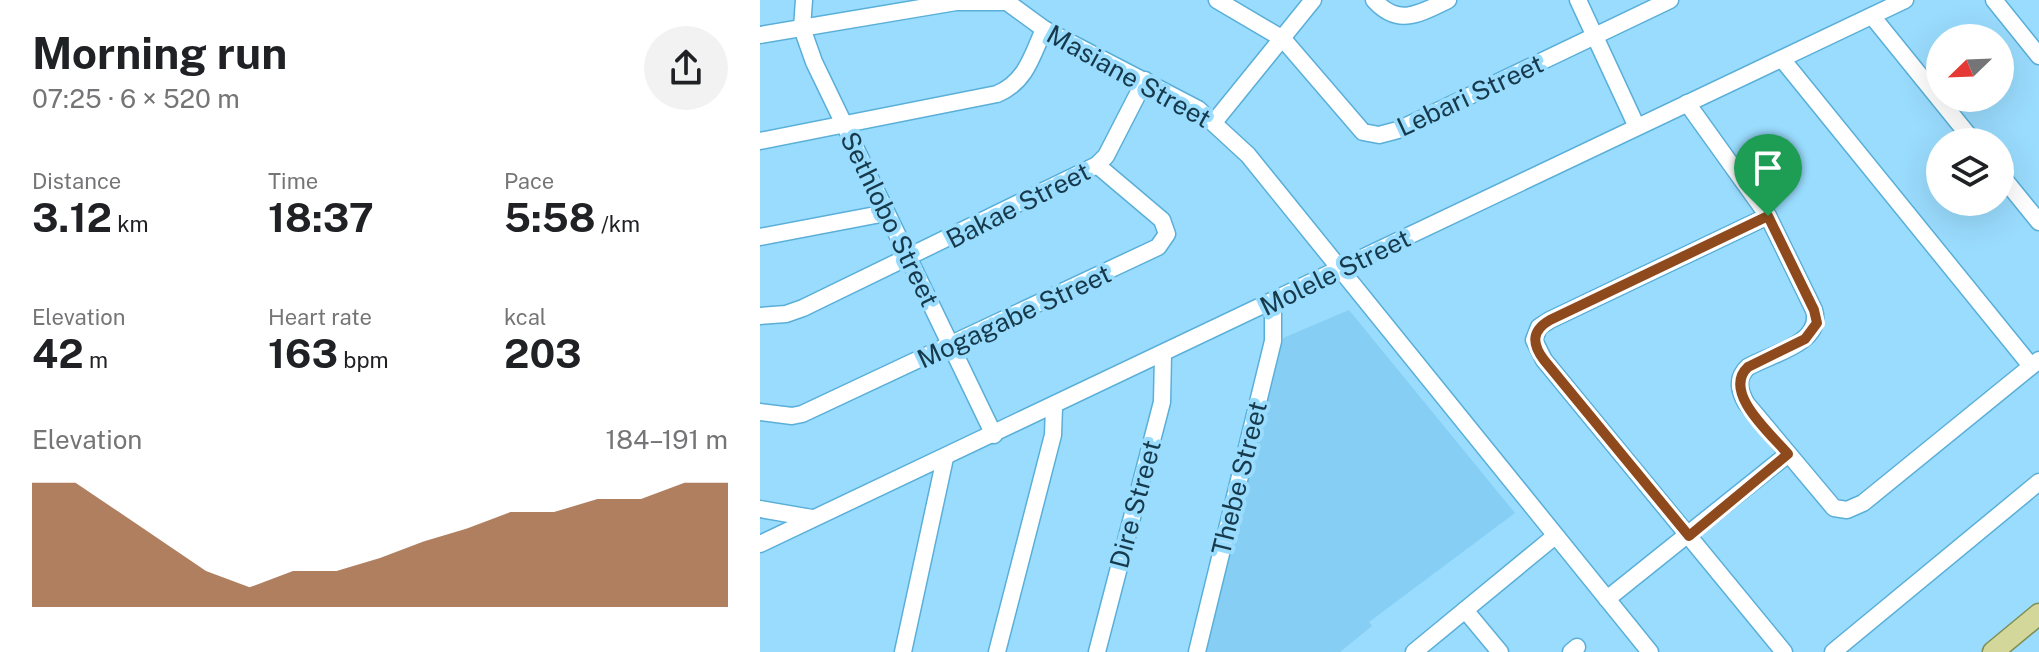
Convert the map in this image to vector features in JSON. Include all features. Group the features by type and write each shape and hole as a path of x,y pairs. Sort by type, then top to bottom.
{"main road":[{"path":"1993,652 2039,614"},
{"path":"2014,652 2039,632"}],"street":[{"name":"Sethlobo Street","path":"804,0 802,28 814,62 994,435"},
{"name":"Lebari Street","path":"1217,0 1258,21 1283,39 1356,127 1379,135 1398,130 1670,0"},
{"path":"1215,121 1313,0"},
{"path":"1374,0 1393,17 1401,18 1448,0"},
{"path":"1578,0 1636,125"},
{"name":"Molele Street","path":"760,544 1163,355 1636,125 1905,0"},
{"path":"1994,0 2039,56"},
{"name":"Masiane Street","path":"760,35 900,5 1007,1 1044,29 1145,80 1215,121 1340,269 1650,652"},
{"path":"1872,16 1963,128"},
{"path":"760,141 982,98 1010,89 1024,73 1044,29"},
{"path":"1687,103 1768,216 1814,310 1817,323 1805,339 1743,372 1739,386 1746,403 1834,508 1854,508 2035,363 1782,59"},
{"name":"Bakae Street","path":"760,316 772,317 803,308 910,259 1097,165 1106,156 1145,80"},
{"name":"Mogagabe Street","path":"760,412 792,416 802,414 1151,251 1164,241 1166,228 1162,220 1097,165"},
{"path":"2014,191 2039,222"},
{"path":"760,237 886,213"},
{"path":"1768,216 1550,320 1539,327 1534,337 1535,346 1544,360 1784,652"},
{"name":"Thebe Street","path":"1197,652 1273,341 1273,302"},
{"name":"Dire Street","path":"1097,652 1162,402 1163,355"},
{"path":"997,652 1053,435 1054,407"},
{"path":"1607,599 1788,454"},
{"path":"903,652 903,640 941,488 945,458"},
{"path":"1833,652 2039,482"},
{"path":"760,509 812,518"},
{"path":"1414,652 1555,536"},
{"path":"1465,610 1500,652"}],"shaded area":[{"path":"1349,310 1515,513 1369,622 1372,626 1340,652 1204,652 1283,338"}],"route":[{"path":"1768,216 1814,310 1817,323 1805,339 1748,367 1739,386 1746,403 1788,454 1689,536 1544,360 1535,346 1534,337 1544,323 1768,216"}]}
